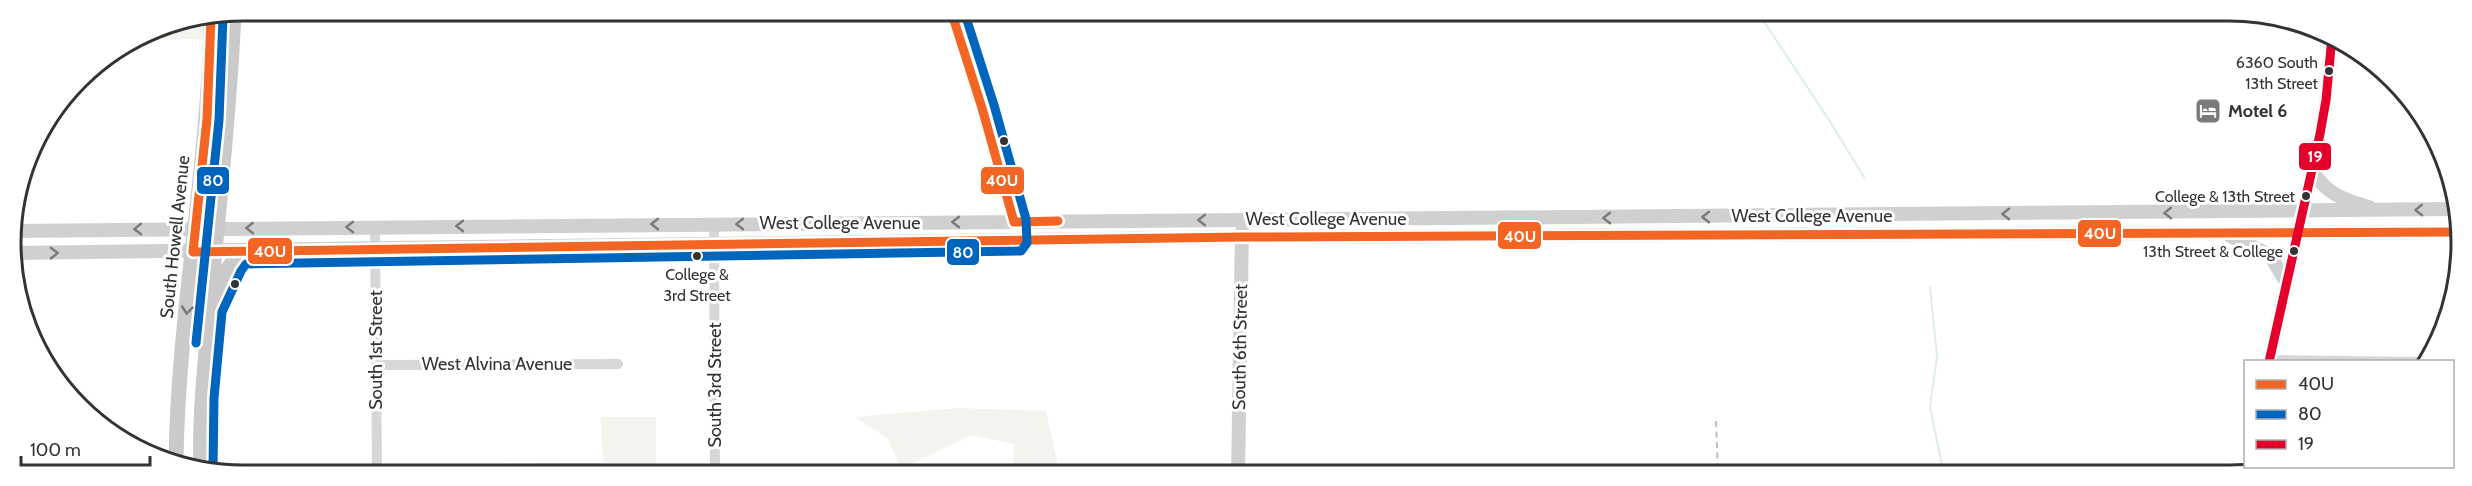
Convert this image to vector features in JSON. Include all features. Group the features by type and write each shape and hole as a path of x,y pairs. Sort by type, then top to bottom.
{"main road":[{"path":"201,461 202,407 215,229 227,126 233,21"},
{"name":"South Howell Avenue","path":"176,454 180,377 207,119 211,23"},
{"path":"2269,360 2326,100 2331,46"},
{"path":"2312,170 2326,190 2354,203 2382,211"},
{"name":"West College Avenue","path":"21,231 2236,213 2448,209"},
{"path":"2236,213 2231,234 2270,255 2286,282"},
{"name":"South 6th Street","path":"1238,465 1241,220"},
{"name":"West College Avenue","path":"21,253 243,252 375,256 714,244 1242,237 2451,232"},
{"path":"210,309 230,265 243,252"}],"street":[{"name":"South 3rd Street","path":"714,224 715,465"},
{"name":"South 1st Street","path":"375,227 377,465"},
{"name":"West College Avenue","path":"375,256 592,260"},
{"name":"West Alvina Avenue","path":"376,365 618,364"}],"shaded area":[{"path":"204,24 204,39 154,40"},
{"path":"957,408 1046,411 1058,465 1013,465 1014,444 971,435 909,465 899,465 888,439 856,417"},
{"path":"601,417 656,417 656,465 603,465"}],"waterway":[{"path":"1762,21 1829,120 1864,177"},
{"path":"1930,287 1937,356 1930,407 1942,465"}],"railway":[{"path":"1716,421 1718,465"}],"transit line":[{"name":"40U","path":"954,21 982,108 1014,222 1058,221"},
{"name":"80","path":"213,463 214,398 222,312 246,264 1021,251 1027,243 1026,219 967,21"},
{"name":"80","path":"196,343 219,120 223,22"},
{"name":"40U","path":"211,23 207,119 193,252 1242,237 2451,232"},
{"name":"19","path":"2269,360 2320,134 2331,46"}],"place":[{"name":"6360 South 13th Street","path":"2329,71"},
{"name":"Motel 6","path":"2208,111"},
{"name":"College & 13th Street","path":"2306,196"},
{"name":"13th Street & College","path":"2294,251"},
{"name":"College & 3rd Street","path":"697,256"}]}
